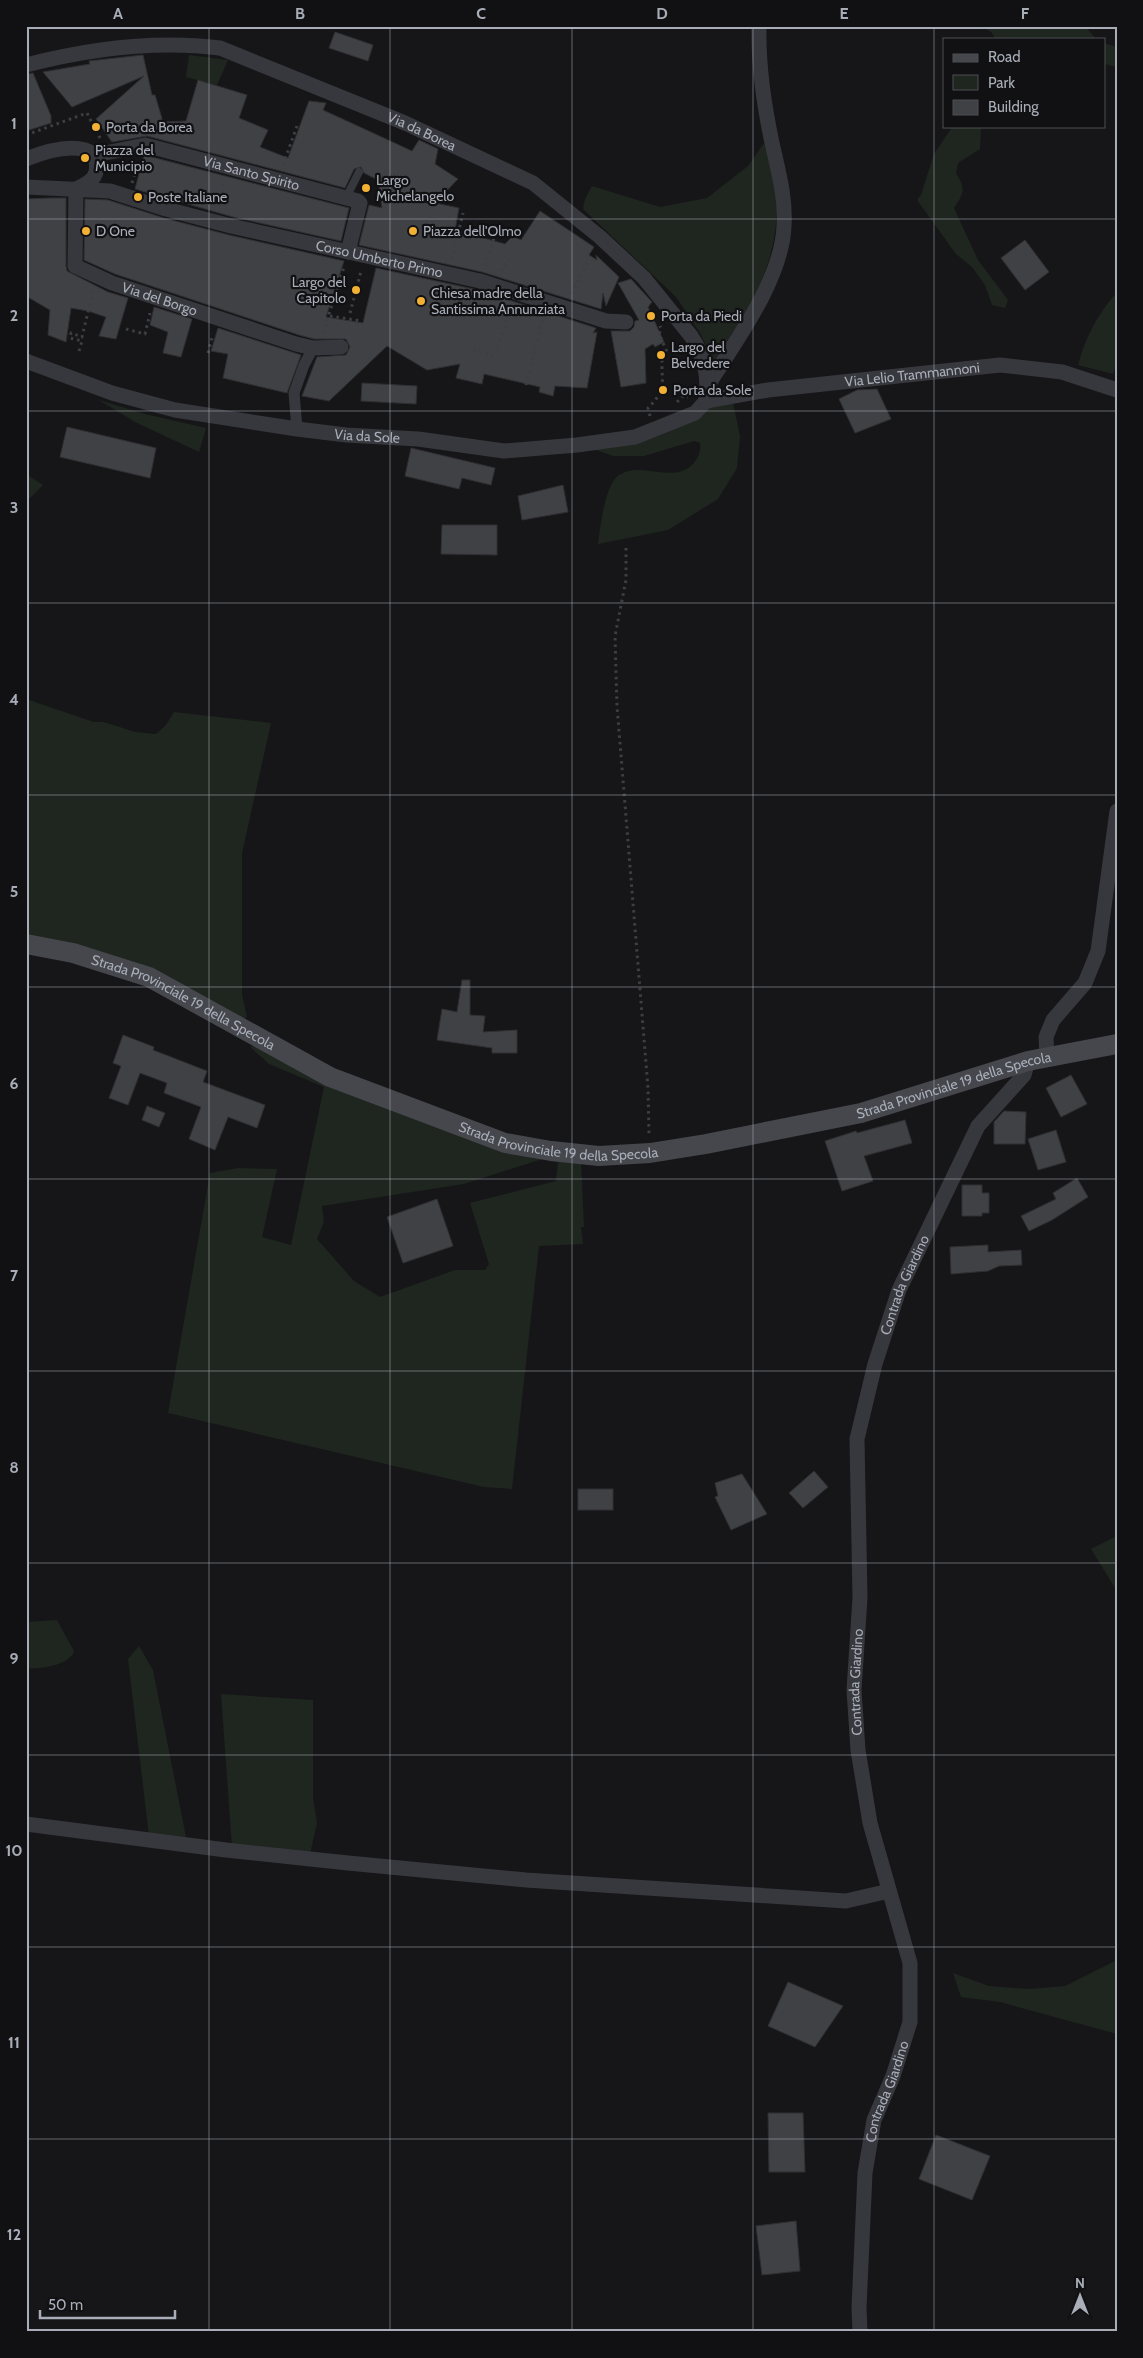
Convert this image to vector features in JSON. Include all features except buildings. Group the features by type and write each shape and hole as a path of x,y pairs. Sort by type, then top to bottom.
{"main road":[{"name":"Strada Provinciale 19 della Specola","path":"26,944 73,953 149,977 330,1077 505,1143 551,1151 599,1156 650,1153 706,1144 861,1113 1037,1059 1117,1044"}],"street":[{"path":"708,385 737,343 762,296 778,259 784,228 784,205 765,108 759,48 759,26"},
{"name":"Via da Borea","path":"26,65 55,58 140,47 191,44 220,48 405,123 533,184 600,237 644,278 691,336 697,345 708,375 706,401"},
{"name":"Via Santo Spirito","path":"95,155 146,145 352,199"},
{"path":"26,159 61,149 79,147 88,149 95,155 96,169 93,180 76,191 26,187"},
{"name":"Corso Umberto Primo","path":"76,191 110,191 216,222 480,281 606,321 626,322"},
{"name":"Via del Borgo","path":"76,191 75,266 154,297 313,348 342,347"},
{"path":"348,252 360,203 352,199"},
{"path":"297,429 294,393 304,365 313,348"},
{"name":"Via da Sole","path":"26,361 112,393 175,410 297,429 346,435 418,439 504,451 577,445 635,437 695,413 706,401"},
{"name":"Via Lelio Trammannoni","path":"706,401 768,390 1000,365 1062,372 1117,390"},
{"path":"1037,1059 1053,1020 1086,983 1098,951 1117,810"},
{"name":"Contrada Giardino","path":"860,2332 865,2173 874,2120 893,2076 910,2022 910,1963 870,1823 858,1750 854,1690 860,1598 857,1439 875,1364 898,1290 978,1126 1037,1059"},
{"path":"26,1824 226,1850 526,1880 846,1901 889,1891"}],"lane":[{"path":"352,199 358,172"}],"path":[{"path":"26,135 87,113 92,123"},
{"path":"278,180 297,126"},
{"path":"131,184 137,163 142,164"},
{"path":"216,222 226,166"},
{"path":"449,274 463,213"},
{"path":"480,281 495,235"},
{"path":"348,252 330,316 362,321"},
{"path":"350,313 365,256"},
{"path":"565,308 587,263"},
{"path":"79,352 82,341 70,338 71,333 82,337 97,276"},
{"path":"473,349 495,356 516,292"},
{"path":"126,329 145,334 154,297"},
{"path":"526,385 547,302"},
{"path":"657,415 650,416 648,408 658,400 663,390 662,357 667,352 659,334 662,329 658,321"},
{"path":"671,407 683,396 706,401"},
{"path":"626,548 626,580 615,636 618,706 648,1088 650,1153"}],"green space":[{"path":"982,26 1085,26 1095,38 994,38 992,33"},
{"path":"1106,44 1117,47 1117,67 1106,64"},
{"path":"189,55 228,60 217,85 186,77"},
{"path":"952,128 981,128 980,149 958,163 956,173 961,183 962,195 954,208 978,260 1008,300 1005,308 992,305 985,285 972,267 956,254 917,200 921,195 934,154"},
{"path":"764,143 776,188 777,213 774,237 769,259 752,303 715,365 700,333 676,297 583,209 585,199 592,186 660,207 707,198 748,166"},
{"path":"1117,292 1117,362 1113,374 1078,365 1084,345 1093,326"},
{"path":"99,400 145,414 206,428 199,452 135,422"},
{"path":"733,403 740,436 737,468 718,499 668,530 598,544 610,487 619,475 637,470 667,473 685,470 697,459 700,443 694,441 644,456 613,456 596,450 682,422 711,407"},
{"path":"26,474 43,485 26,502"},
{"path":"26,699 94,722 104,722 135,732 156,734 166,725 174,712 271,723 242,853 242,995 247,1017 237,1022 26,936"},
{"path":"261,1044 542,1159 464,1184 322,1206 324,1222 317,1239 354,1281 380,1297 455,1270 485,1270 489,1264 470,1203 556,1181 558,1161 581,1162 584,1227 581,1227 583,1244 539,1246 512,1489 484,1487 168,1413 210,1173 238,1168 277,1169 262,1237 291,1245 324,1087 269,1064 250,1047"},
{"path":"1117,1536 1117,1591 1091,1549"},
{"path":"57,1620 74,1651 71,1656 67,1660 53,1665 26,1668 26,1622"},
{"path":"139,1646 153,1670 187,1842 149,1836 128,1659"},
{"path":"221,1694 313,1700 313,1798 317,1823 310,1854 232,1847"},
{"path":"1117,1960 1117,2034 1000,2002 961,1997 953,1973 989,1986 1029,1989 1065,1986"}],"place":[{"name":"Porta da Borea","path":"96,127"},
{"name":"Piazza del Municipio","path":"85,158"},
{"name":"Largo Michelangelo","path":"366,188"},
{"name":"Poste Italiane","path":"138,197"},
{"name":"D One","path":"86,231"},
{"name":"Piazza dell'Olmo","path":"413,231"},
{"name":"Largo del Capitolo","path":"356,290"},
{"name":"Chiesa madre della Santissima Annunziata","path":"421,301"},
{"name":"Porta da Piedi","path":"651,316"},
{"name":"Largo del Belvedere","path":"661,355"},
{"name":"Porta da Sole","path":"663,390"}]}
